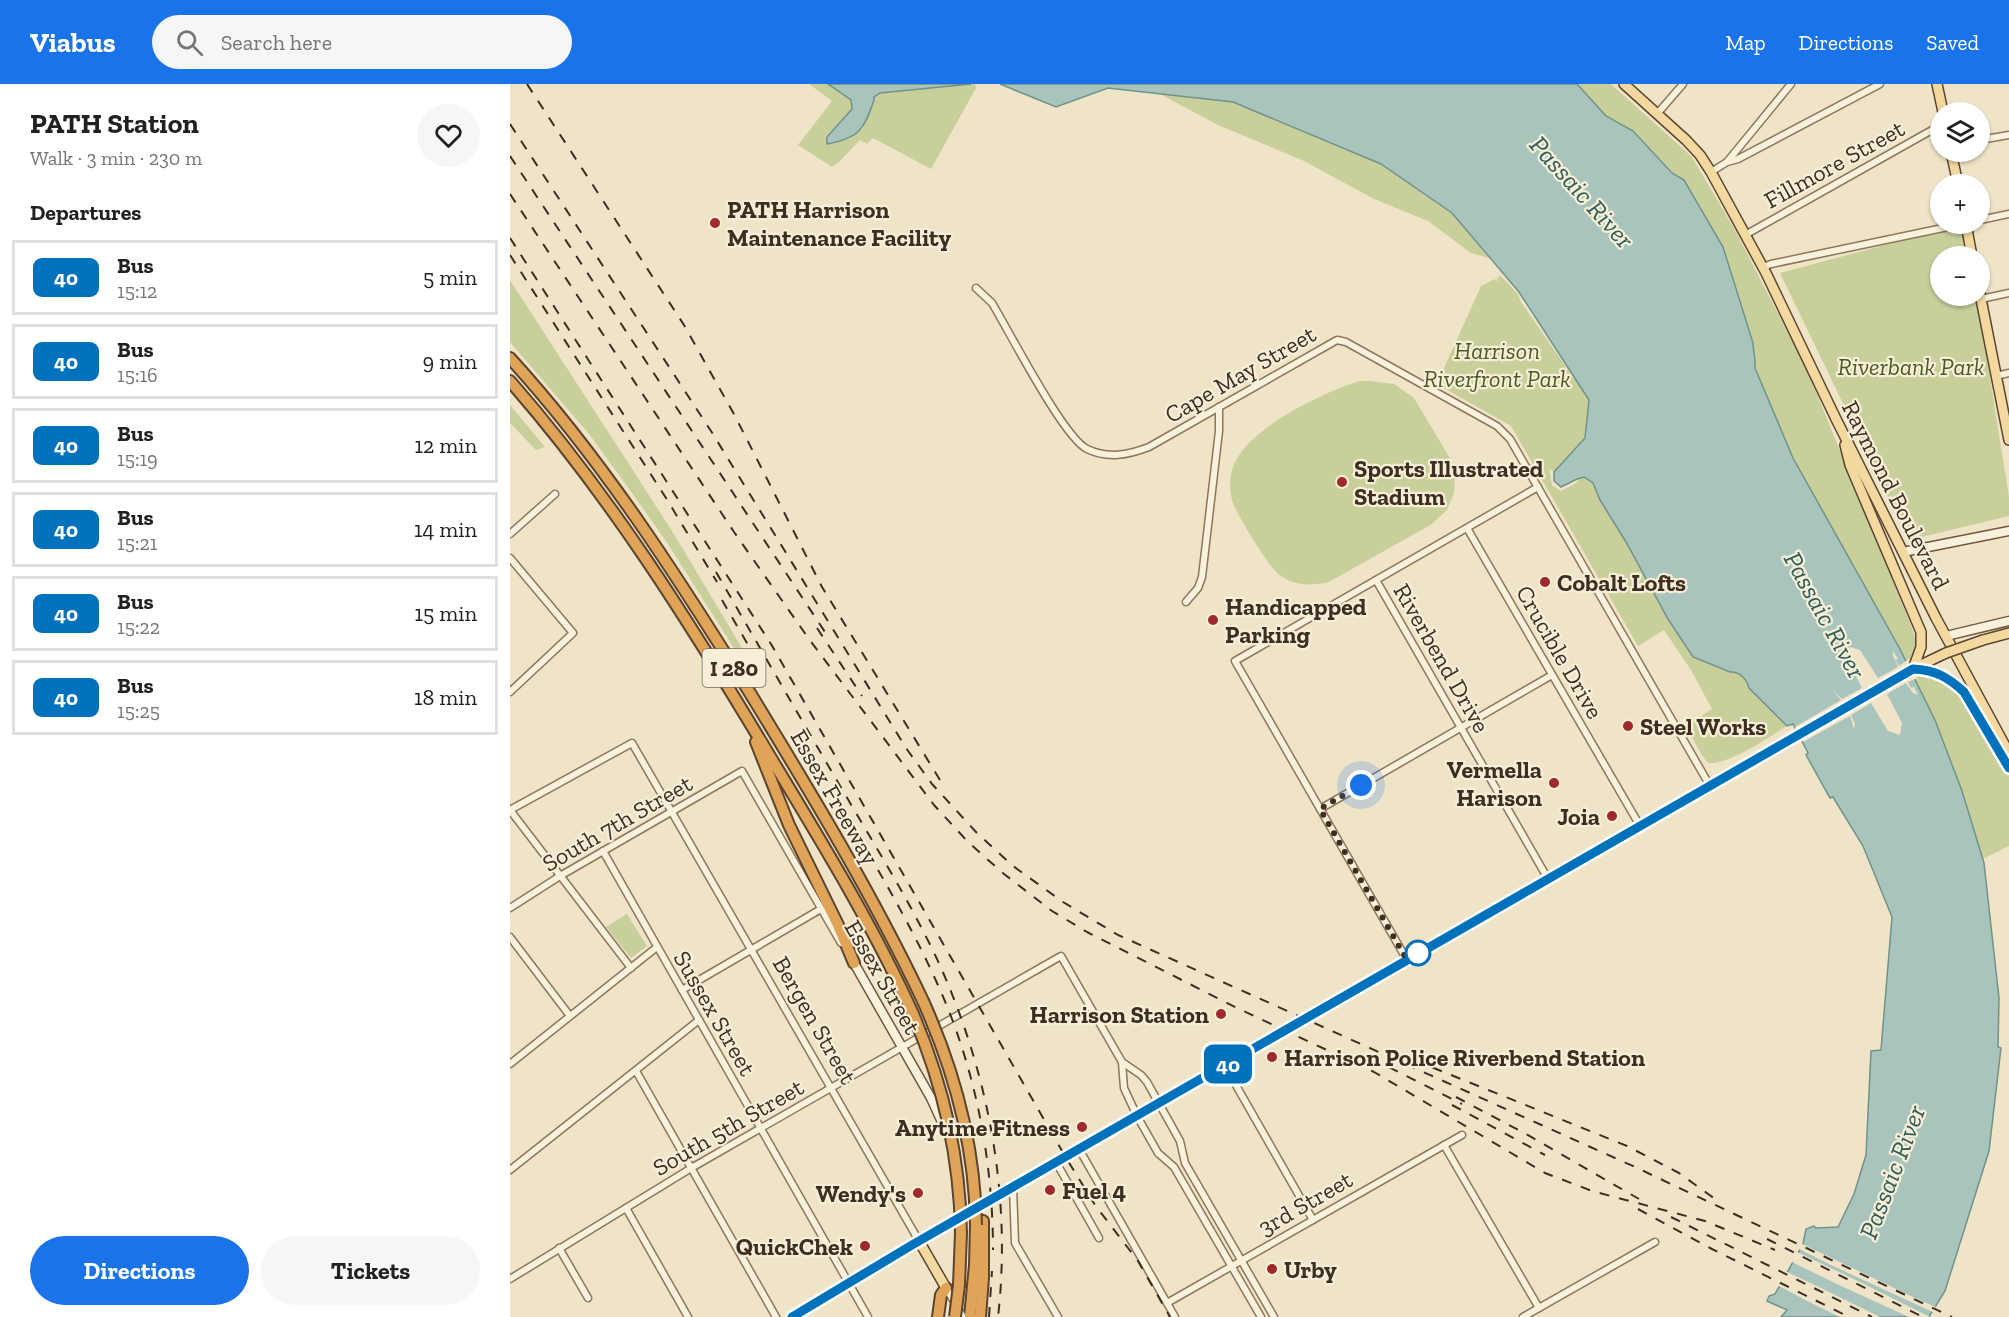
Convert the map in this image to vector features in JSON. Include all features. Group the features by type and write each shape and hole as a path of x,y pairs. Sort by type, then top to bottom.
{"highway":[{"name":"Essex Freeway","path":"510,358 561,417 606,476 649,536 716,639 826,821 923,1001 950,1070 966,1130 980,1223 971,1312"},
{"name":"Essex Freeway","path":"510,381 557,437 617,516 698,639 753,727 838,873 913,1014 932,1060 949,1121 959,1182 961,1233 955,1317"},
{"path":"753,727 758,748 789,825 854,963"},
{"path":"980,1223 983,1278 980,1317"},
{"path":"938,1317 941,1295 946,1288"}],"main road":[{"name":"Raymond Boulevard","path":"1624,84 1696,150 1712,172 1763,267 1839,426 1903,552 2009,753"},
{"path":"1937,84 1941,102"},
{"path":"1983,306 2009,440"},
{"path":"1839,426 1850,465 1921,632 1923,663"},
{"path":"1009,1189 1923,663 1983,639 2009,633"},
{"path":"1923,663 1964,692 2009,768"},
{"path":"792,1317 969,1212"},
{"name":"Bergen Street","path":"919,1241 946,1288"}],"street":[{"path":"1657,114 1683,84"},
{"path":"1712,172 1727,162 1791,84"},
{"path":"1727,162 1738,159 1880,84"},
{"name":"Fillmore Street","path":"1745,235 1930,131"},
{"path":"1990,138 2009,135"},
{"path":"1990,218 2009,214"},
{"path":"1763,267 1930,231"},
{"name":"Cape May Street","path":"976,288 992,303 1060,418 1077,442 1087,449 1116,456 1149,447 1333,342 1342,341 1501,429 1510,439 1710,786"},
{"path":"1990,296 2009,293"},
{"path":"1996,376 2009,373"},
{"path":"1186,602 1198,588 1202,577 1219,431 1219,408"},
{"path":"1407,960 1235,661 1538,487"},
{"path":"510,534 555,494"},
{"name":"Crucible Drive","path":"1467,528 1640,826"},
{"path":"1903,552 2009,531"},
{"path":"510,558 573,633 511,688"},
{"name":"Riverbend Drive","path":"1376,580 1548,879"},
{"path":"1946,636 2009,621"},
{"path":"1320,809 1552,675"},
{"name":"Bergen Street","path":"510,810 632,743 919,1241"},
{"name":"Essex Street","path":"742,771 854,963 940,1117 951,1145 969,1212"},
{"name":"South 7th Street","path":"510,908 560,876 742,771"},
{"path":"510,810 631,968"},
{"name":"Sussex Street","path":"603,851 868,1317"},
{"path":"682,990 821,909"},
{"path":"510,937 570,1016"},
{"path":"510,1064 657,947"},
{"name":"South 5th Street","path":"510,1279 693,1167 1061,956 1122,1062"},
{"path":"510,1170 699,1020"},
{"path":"1122,1062 1144,1078 1159,1103 1180,1141 1185,1163 1274,1317"},
{"path":"1122,1062 1124,1088 1137,1116 1158,1153 1174,1167 1261,1317"},
{"path":"1226,1065 1314,1220"},
{"path":"636,1071 693,1167 776,1317"},
{"name":"3rd Street","path":"1167,1303 1462,1135"},
{"path":"1444,1145 1539,1308"},
{"path":"1078,1149 1175,1317"},
{"path":"1056,1162 1099,1238"},
{"path":"1009,1189 1015,1243 1058,1317"},
{"path":"626,1208 688,1317"},
{"path":"1523,1317 1655,1242"},
{"path":"559,1248 588,1298"},
{"name":"Bergen Street","path":"946,1288 963,1317"}],"green space":[{"path":"809,84 828,84 851,100 852,109 834,129 847,140 863,128 874,97 880,93 971,84 975,84 976,88 931,169 873,138 867,144 860,140 832,167 798,145 832,101"},
{"path":"1577,84 1611,84 1692,157 1735,230 1808,372 1912,628 1915,649 1930,677 1950,686 1963,701 2009,776 2009,846 1983,859 1936,725 1912,673 1799,468 1764,390 1756,367 1753,343 1723,247 1684,180 1672,173 1633,131 1606,116"},
{"path":"1160,94 1233,102 1381,164 1452,213 1489,258 1471,253 1428,221 1374,199 1304,161 1218,125"},
{"name":"Riverbank Park","path":"1930,233 1966,234 1968,246 1930,246 1930,306 1979,306 2009,497 2009,516 1909,540 1780,273"},
{"name":"Harrison Riverfront Park","path":"1500,275 1518,294 1521,302 1589,400 1585,438 1554,472 1549,469 1552,485 1561,491 1578,482 1577,479 1584,477 1593,483 1600,500 1668,619 1693,657 1730,672 1735,671 1748,681 1749,688 1787,726 1727,760 1708,763 1686,726 1712,709 1691,670 1664,630 1638,646 1511,426 1442,387 1440,377 1481,286 1495,279 1498,282"},
{"path":"510,280 674,534 761,680 756,683 668,544 589,434 510,342"},
{"name":"Sports Illustrated Stadium","path":"1360,381 1394,384 1414,398 1451,460 1455,477 1454,493 1447,510 1432,524 1329,582 1310,584 1292,582 1281,576 1269,563 1236,510 1230,490 1233,467 1253,439 1269,426 1307,403"},
{"path":"510,405 545,447 536,450 510,423"},
{"path":"627,914 647,946 631,958 606,927"}],"water":[{"path":"828,84 971,84 880,93 874,97 867,119 859,131 846,139 827,144 827,137 852,109 851,100"},
{"name":"Passaic River","path":"1000,84 1577,84 1606,116 1633,131 1672,173 1684,180 1723,247 1753,343 1755,368 1793,458 1900,649 1935,720 1962,791 1984,863 1999,998 1998,1047 2001,1048 1989,1151 1945,1291 1929,1317 1781,1317 1787,1310 1767,1301 1769,1296 1775,1294 1803,1244 1806,1229 1814,1226 1816,1228 1838,1227 1854,1194 1866,1155 1871,1051 1881,1050 1892,917 1863,846 1833,797 1830,798 1806,755 1808,753 1793,724 1787,726 1749,688 1739,674 1693,657 1668,619 1600,500 1593,483 1584,477 1561,487 1554,481 1554,472 1585,438 1589,400 1519,292 1452,213 1381,164 1233,102 1108,88 1056,107"}],"pier":[{"path":"1850,647 1860,650 1878,678 1898,667 1893,651 1899,666 1909,659 1918,678 1908,682 1918,695 1913,693 1906,683 1887,694 1902,723 1900,735 1888,731 1871,703 1851,715 1855,724 1854,729 1850,716 1803,742 1795,727 1841,700 1832,689 1842,699 1862,688 1848,661"},
{"path":"1800,1243 1938,1308 1935,1313 1833,1266 1797,1248"},
{"path":"1795,1251 1930,1317 1909,1317 1839,1285 1790,1261"},
{"path":"1785,1271 1880,1317 1840,1317 1815,1305 1777,1285"}],"tunnel":[{"path":"971,1211 1005,1191"}],"railway":[{"path":"527,84 684,325 735,416 822,587 940,780"},
{"path":"510,124 711,431 906,748 932,784 977,833 1013,866 1063,902 1118,935 1635,1167 1952,1317"},
{"path":"510,156 825,632"},
{"path":"510,194 734,532 809,639 934,805 968,842 1004,874 1052,911 1087,932 1239,1009 1374,1072 1545,1173 1592,1191 1705,1221 1775,1250"},
{"path":"510,238 771,644 1065,1156 1095,1205 1138,1261 1170,1317"},
{"path":"510,255 666,498 717,582"},
{"path":"716,572 905,896 927,938 955,1001 970,1045 992,1134 1002,1225 998,1317"},
{"path":"722,600 751,650"},
{"path":"817,628 862,696"},
{"path":"848,818 920,948 941,992 964,1054 986,1151 993,1250"},
{"path":"1371,1058 1462,1104"},
{"path":"1414,1060 1627,1146 1679,1173 1715,1199"},
{"path":"1456,1097 1639,1199"},
{"path":"1452,1105 1545,1155"},
{"path":"1638,1209 1712,1249 1849,1317"},
{"path":"1671,1217 1872,1317"},
{"path":"1767,1239 1923,1317"},
{"path":"989,1317 992,1271"}],"bus line":[{"name":"40","path":"792,1317 1065,1156 1913,669 1938,673 1964,692 2009,768"}],"place":[{"name":"PATH Harrison Maintenance Facility","path":"715,223"},
{"name":"Sports Illustrated Stadium","path":"1342,482"},
{"name":"Cobalt Lofts","path":"1545,582"},
{"name":"Handicapped Parking","path":"1213,620"},
{"name":"Steel Works","path":"1628,726"},
{"name":"Vermella Harison","path":"1554,783"},
{"name":"Joia","path":"1612,816"},
{"name":"Harrison Station","path":"1221,1014"},
{"name":"Harrison Police Riverbend Station","path":"1272,1057"},
{"name":"Anytime Fitness","path":"1082,1127"},
{"name":"Fuel 4","path":"1050,1190"},
{"name":"Wendy's","path":"918,1193"},
{"name":"QuickChek","path":"865,1246"},
{"name":"Urby","path":"1272,1269"}],"route":[{"path":"1361,785 1320,809 1407,960 1418,953"}]}
